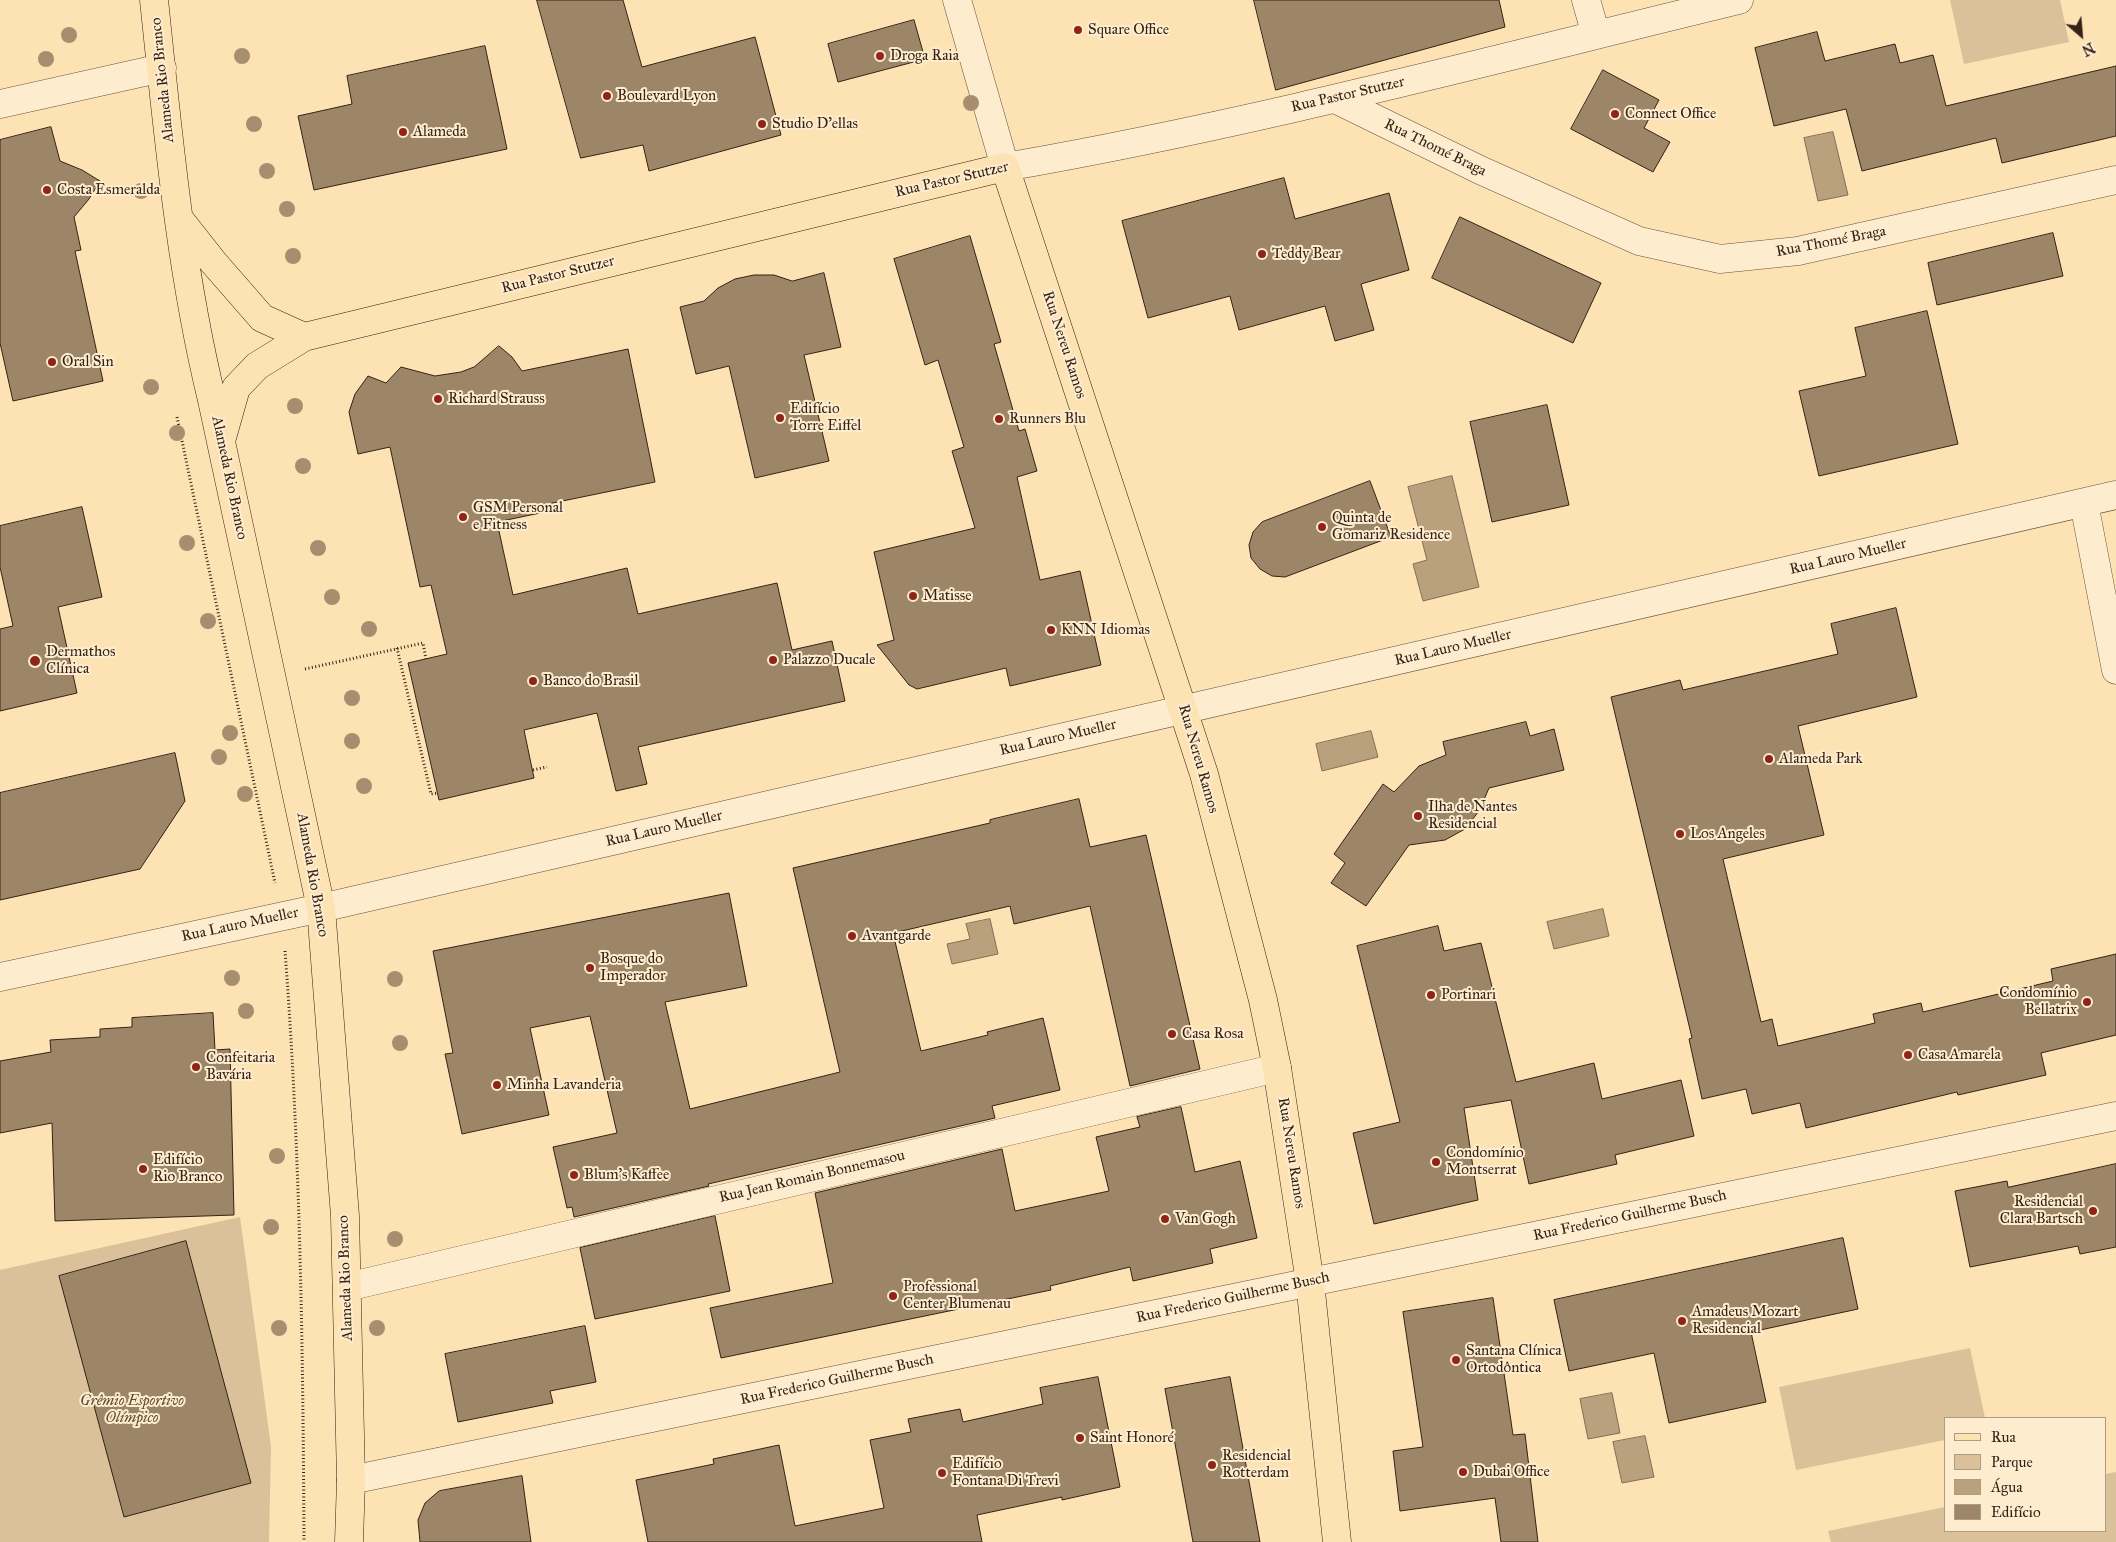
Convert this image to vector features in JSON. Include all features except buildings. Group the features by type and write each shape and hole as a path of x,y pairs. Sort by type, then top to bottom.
{"main road":[{"name":"Alameda Rio Branco","path":"154,0 179,219 200,348 321,908 345,1216 351,1480 349,1542"},
{"name":"Rua Pastor Stutzer","path":"221,441 236,388 257,366 304,337 1006,167"},
{"name":"Rua Nereu Ramos","path":"1006,167 1184,709 1209,792 1263,1000 1277,1068 1310,1282 1337,1542"},
{"path":"179,219 262,318 304,337"}],"street":[{"name":"Rua Nereu Ramos","path":"957,0 1006,167"},
{"path":"1586,0 1596,34"},
{"name":"Rua Pastor Stutzer","path":"1006,167 1070,156 1335,99 1739,0"},
{"path":"0,104 162,68"},
{"name":"Rua Thomé Braga","path":"1335,99 1480,170 1639,242 1720,259 1798,251 2116,180"},
{"name":"Rua Lauro Mueller","path":"0,977 321,908 2116,495"},
{"path":"2084,503 2116,670"},
{"name":"Rua Jean Romain Bonnemasou","path":"347,1287 1277,1068"},
{"name":"Rua Frederico Guilherme Busch","path":"351,1480 2116,1116"}],"path":[{"path":"272,677 423,643 426,659"},
{"path":"397,648 431,794 438,793"},
{"path":"533,770 547,767"}],"green space":[{"path":"1950,0 2060,0 2069,42 1964,64"},
{"name":"Grêmio Esportivo Olímpico","path":"240,1217 271,1447 269,1542 0,1542 0,1270"},
{"path":"1970,1348 1985,1417 1944,1417 1944,1440 1796,1470 1779,1387"},
{"path":"2116,1472 2116,1542 1831,1542 1828,1531 1944,1507 1944,1532 2106,1532 2106,1474"}],"water":[{"path":"1833,132 1848,195 1818,201 1804,138"},
{"path":"1452,476 1479,587 1423,601 1413,564 1427,560 1408,487"},
{"path":"1371,731 1378,757 1322,771 1316,744"},
{"path":"1603,909 1609,936 1554,949 1547,922"},
{"path":"990,919 998,954 952,964 947,944 970,939 966,924"},
{"path":"1612,1393 1620,1433 1588,1439 1580,1399"},
{"path":"1645,1436 1654,1477 1622,1483 1613,1442"}],"place":[{"name":"Square Office","path":"1078,30"},
{"name":"Droga Raia","path":"880,56"},
{"name":"Boulevard Lyon","path":"607,96"},
{"name":"Connect Office","path":"1615,114"},
{"name":"Studio D'ellas","path":"762,124"},
{"name":"Alameda","path":"403,132"},
{"name":"Costa Esmeralda","path":"47,190"},
{"name":"Teddy Bear","path":"1262,254"},
{"name":"Oral Sin","path":"52,362"},
{"name":"Richard Strauss","path":"438,399"},
{"name":"Edifício Torre Eiffel","path":"780,418"},
{"name":"Runners Blu","path":"999,419"},
{"name":"GSM Personal e Fitness","path":"463,517"},
{"name":"Quinta de Gomariz Residence","path":"1322,527"},
{"name":"Matisse","path":"913,596"},
{"name":"KNN Idiomas","path":"1051,630"},
{"name":"Palazzo Ducale","path":"773,660"},
{"name":"Dermathos Clínica","path":"35,661"},
{"name":"Banco do Brasil","path":"533,681"},
{"name":"Alameda Park","path":"1769,759"},
{"name":"Ilha de Nantes Residencial","path":"1418,816"},
{"name":"Los Angeles","path":"1680,834"},
{"name":"Avantgarde","path":"852,936"},
{"name":"Bosque do Imperador","path":"590,968"},
{"name":"Portinari","path":"1431,995"},
{"name":"Condomínio Bellatrix","path":"2087,1002"},
{"name":"Casa Rosa","path":"1172,1034"},
{"name":"Casa Amarela","path":"1908,1055"},
{"name":"Confeitaria Bavária","path":"196,1067"},
{"name":"Minha Lavanderia","path":"497,1085"},
{"name":"Condomínio Montserrat","path":"1436,1162"},
{"name":"Edifício Rio Branco","path":"143,1169"},
{"name":"Blum's Kaffee","path":"574,1175"},
{"name":"Residencial Clara Bartsch","path":"2093,1211"},
{"name":"Van Gogh","path":"1165,1219"},
{"name":"Professional Center Blumenau","path":"893,1296"},
{"name":"Amadeus Mozart Residencial","path":"1682,1321"},
{"name":"Santana Clínica Ortodôntica","path":"1456,1360"},
{"name":"Saint Honoré","path":"1080,1438"},
{"name":"Residencial Rotterdam","path":"1212,1465"},
{"name":"Dubai Office","path":"1463,1472"},
{"name":"Edifício Fontana Di Trevi","path":"942,1473"}]}
